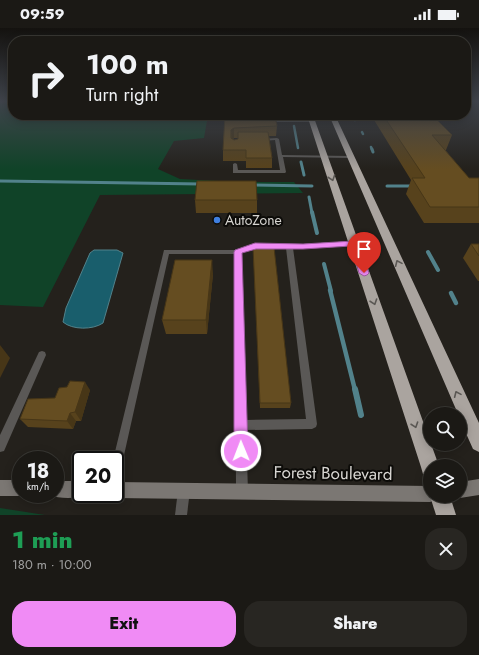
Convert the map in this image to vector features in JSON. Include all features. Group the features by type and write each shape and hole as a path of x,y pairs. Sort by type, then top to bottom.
{"highway":[{"path":"313,124 427,459"},
{"path":"336,124 479,443"},
{"path":"442,503 446,515"}],"street":[{"path":"467,489 479,487"},
{"path":"0,488 12,488"},
{"name":"Forest Boulevard","path":"124,490 423,494"}],"lane":[{"path":"235,164 235,172 283,172 277,139 256,140"},
{"path":"280,156 351,157"},
{"path":"120,451 166,252 238,252 255,246 354,243"},
{"path":"241,425 312,424 289,246"},
{"path":"238,252 242,491"},
{"path":"0,447 42,355"},
{"path":"180,515 184,490"}],"green space":[{"path":"0,124 206,124 204,138 174,141 158,169 180,179 238,182 294,182 303,193 100,195 43,307 0,305"},
{"path":"0,508 45,515 0,515"}],"water":[{"path":"94,250 117,250 123,253 103,323 88,328 72,327 63,322 66,308 90,253"}],"building":[{"path":"225,124 277,124 277,126 234,128 231,130 231,138 234,140 238,139 238,132 268,132 272,158 246,158 246,150 223,150"},
{"path":"389,124 441,124 452,135 432,135 469,178 479,178 479,207 430,207 412,178 425,178"},
{"path":"197,181 256,181 257,200 195,200"},
{"path":"471,244 479,244 479,256"},
{"path":"253,247 274,247 291,403 260,403"},
{"path":"175,260 212,260 206,320 162,320"},
{"path":"70,381 85,382 75,412 70,413 67,421 20,419 28,399 55,398 59,388 67,387"}],"waterway":[{"path":"294,126 298,148"},
{"path":"301,162 304,175"},
{"path":"0,181 201,184"},
{"path":"252,185 312,186"},
{"path":"387,186 413,186"},
{"path":"309,197 312,213"},
{"path":"312,212 317,233"},
{"path":"428,252 438,270"},
{"path":"324,264 331,291"},
{"path":"330,290 355,390"},
{"path":"451,293 456,303"},
{"path":"355,389 361,415"}],"place":[{"name":"AutoZone","path":"217,220"}],"route":[{"path":"241,451 238,252 255,246 303,246 354,243 364,273"}]}
